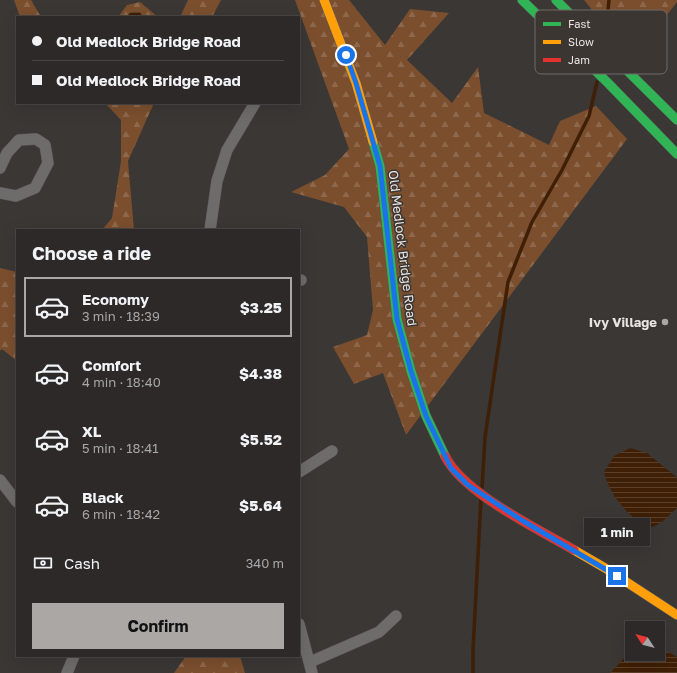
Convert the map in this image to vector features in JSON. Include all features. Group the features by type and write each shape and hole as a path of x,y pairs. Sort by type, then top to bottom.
{"main road":[{"name":"Old Medlock Bridge Road","path":"324,0 356,83 380,166 397,319 411,371 426,416 451,468 468,485 523,521 605,568 677,615"},
{"path":"522,0 535,13"},
{"path":"556,0 566,10"},
{"path":"599,74 677,154"},
{"path":"631,74 677,120"}],"street":[{"path":"210,229 217,181 227,150 254,104"},
{"path":"0,168 6,153 20,140 36,139 45,145 48,163 34,188 16,196 0,193"},
{"path":"300,471 332,451"},
{"path":"0,480 16,501"},
{"path":"310,662 379,632 396,616"},
{"path":"300,627 312,673"},
{"path":"67,673 74,657"}],"green space":[{"path":"14,0 31,0 40,16 20,16"},
{"path":"188,0 221,0 213,16 180,16"},
{"path":"295,0 349,0 385,45 410,9 449,13 407,60 452,103 478,67 484,113 549,145 560,121 596,106 627,139 406,435 383,373 354,384 333,347 367,335 373,310 367,237 344,207 291,192 325,175 349,149"},
{"path":"584,0 677,0 667,15 667,10 592,10"},
{"path":"140,2 157,16 119,16 127,5"},
{"path":"106,104 154,104 128,161 134,229 103,229 112,218 121,161 121,120"},
{"path":"0,268 16,272 16,360 2,349 0,351"},
{"path":"185,657 240,657 245,673 174,673"}],"shaded area":[{"path":"131,12 140,12 142,16 127,16"},
{"path":"630,448 647,453 677,479 677,508 662,522 653,527 636,519 622,506 611,489 604,472 614,456"},
{"path":"665,652 677,657 677,673 610,673 625,657 625,661 665,661"}],"waterway":[{"path":"608,10 609,0"},
{"path":"482,488 485,437 508,282 532,222 562,170 589,116 597,82"},
{"path":"473,673 481,498"}],"traffic: fast":[{"path":"522,0 535,13"},
{"path":"556,0 566,10"},
{"path":"599,74 677,154"},
{"path":"631,74 677,120"},
{"path":"373,142 380,166 397,319 411,371 426,416 445,456"}],"traffic: slow":[{"path":"324,0 356,83 373,142"},
{"path":"574,550 605,568 677,615"}],"traffic: jam":[{"path":"445,456 454,470 484,496 522,521 574,550"}],"place":[{"name":"Ivy Village","path":"665,322"}],"route":[{"path":"346,55 356,83 380,166 397,319 411,371 426,416 451,468 468,485 523,521 617,576"}]}
